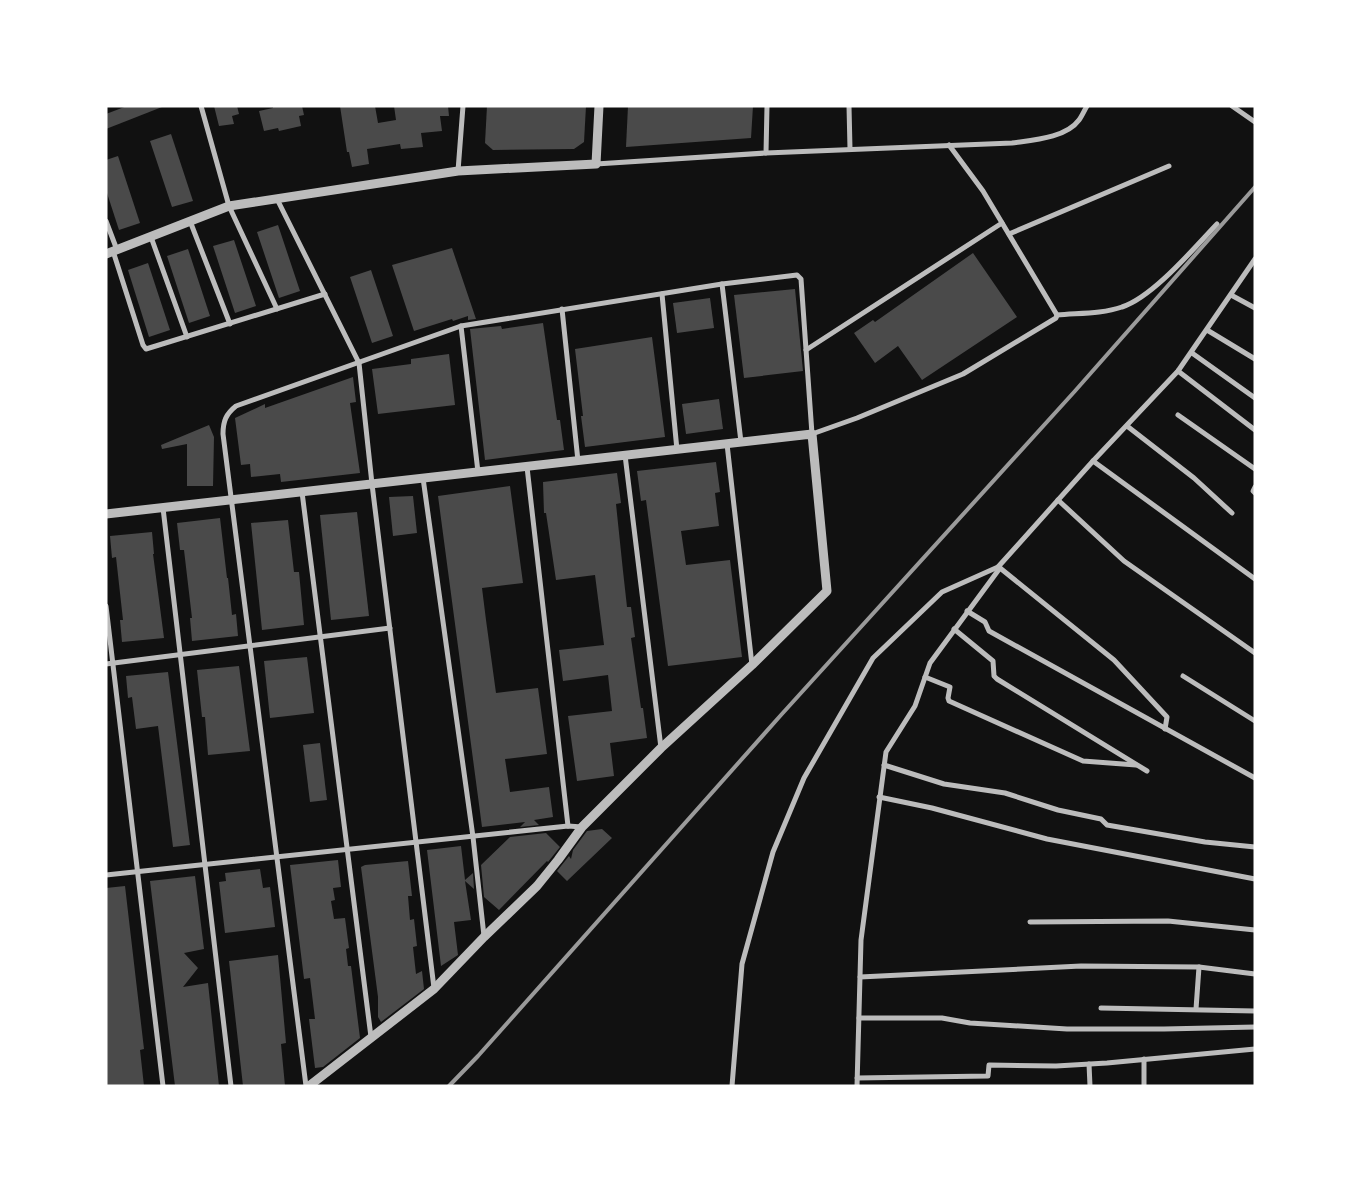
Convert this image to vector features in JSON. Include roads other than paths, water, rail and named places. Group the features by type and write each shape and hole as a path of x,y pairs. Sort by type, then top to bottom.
{"street":[{"path":"201,106 229,206 277,309"},
{"path":"458,170 463,106"},
{"path":"596,164 599,106"},
{"path":"766,153 767,106"},
{"path":"849,106 850,149"},
{"path":"112,252 229,206 458,170 596,164 766,153 1012,143 1057,135 1078,122 1087,106"},
{"path":"1232,106 1255,122"},
{"path":"949,145 983,191 1057,315"},
{"path":"1009,234 1169,166"},
{"path":"278,198 360,363 372,484 434,989"},
{"path":"106,221 112,252 146,350 325,294"},
{"path":"190,221 230,324"},
{"path":"806,350 1002,224"},
{"path":"106,514 812,434 857,418 963,374 1056,318 1057,315 1113,309 1132,303 1145,295 1177,266 1217,224"},
{"path":"151,237 187,338"},
{"path":"857,1086 861,940 886,752 915,706 930,663 999,568 1093,461 1178,371 1254,262"},
{"path":"797,275 801,279 812,434 827,591 752,665 660,748 582,827 537,886 434,989 308,1086 276,857 223,434 223,423 228,413 236,406 461,326 722,284 797,275"},
{"path":"722,284 741,442"},
{"path":"662,294 677,450"},
{"path":"1231,295 1255,308"},
{"path":"562,309 578,461"},
{"path":"461,326 478,472"},
{"path":"1207,330 1255,359"},
{"path":"1192,353 1242,391 1255,398"},
{"path":"1178,371 1255,430"},
{"path":"1178,415 1255,469"},
{"path":"1127,426 1194,478 1232,513"},
{"path":"727,444 752,665"},
{"path":"625,455 660,748"},
{"path":"1093,461 1255,579"},
{"path":"527,467 568,826"},
{"path":"423,478 484,937"},
{"path":"1255,487 1253,491 1255,493"},
{"path":"302,492 371,1037"},
{"path":"1058,500 1124,561 1255,654"},
{"path":"163,508 232,1086"},
{"path":"999,568 1114,660 1167,717 1165,729"},
{"path":"732,1086 744,956 773,852 804,778 873,658 942,592 999,568"},
{"path":"106,606 163,1086"},
{"path":"968,611 985,622 989,630 1255,778"},
{"path":"106,664 390,628"},
{"path":"954,629 993,661 994,676 997,679 1147,771"},
{"path":"1183,676 1255,721"},
{"path":"925,677 950,687 948,700 1083,761 1138,766"},
{"path":"884,765 944,784 1005,793 1058,810 1101,819 1107,825 1205,842 1255,847"},
{"path":"879,798 932,808 1048,838 1255,879"},
{"path":"106,876 568,826 582,827"},
{"path":"1030,922 1168,921 1255,930"},
{"path":"860,977 1081,966 1198,967 1255,974"},
{"path":"1196,1009 1198,967"},
{"path":"1101,1008 1255,1011"},
{"path":"859,1018 942,1018 970,1023 1067,1029 1255,1027"},
{"path":"857,1078 988,1076 988,1065 1056,1066 1255,1049"},
{"path":"1144,1059 1144,1086"},
{"path":"1089,1064 1090,1086"}],"railway":[{"path":"449,1086 478,1056 781,715 1075,391 1255,187"}]}
